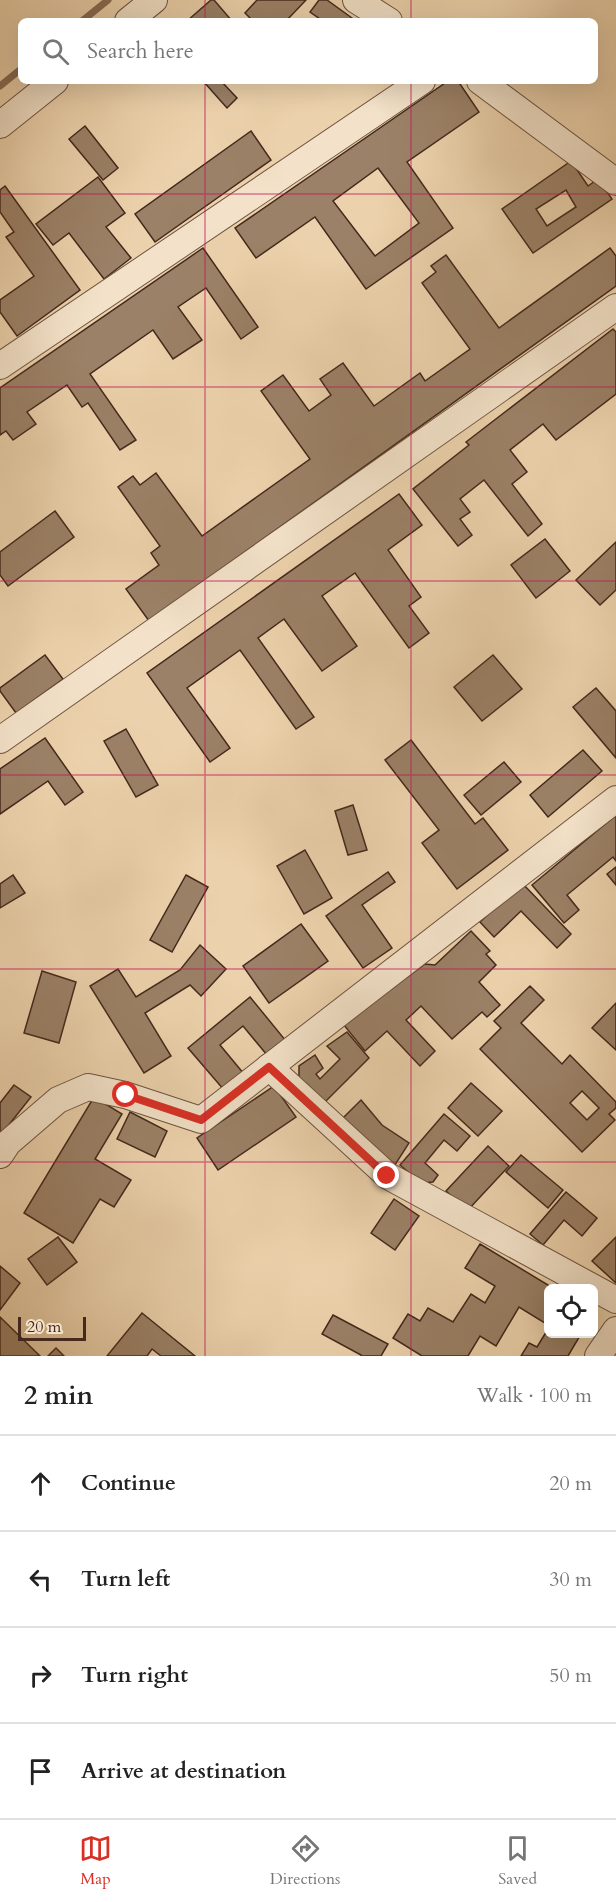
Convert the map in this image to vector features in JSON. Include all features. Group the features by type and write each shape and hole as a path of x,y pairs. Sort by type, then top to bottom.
{"street":[{"path":"132,18 154,0"},
{"path":"356,0 385,18"},
{"path":"0,125 51,84"},
{"path":"0,366 418,84"},
{"path":"484,84 616,182"},
{"path":"0,740 616,307"},
{"path":"0,1155 8,1143 58,1100 88,1088 126,1095 201,1120 616,799"},
{"path":"269,1067 387,1176 616,1300"},
{"path":"598,1356 616,1330"}],"building":[{"path":"211,0 214,0 229,18 190,18"},
{"path":"257,0 306,0 289,18 250,18 245,13"},
{"path":"319,0 327,0 352,18 319,18 310,12"},
{"path":"206,84 224,84 237,98 227,108"},
{"path":"444,84 460,84 479,112 407,162 453,228 366,289 315,217 256,258 235,228","holes":["378,168 419,223 375,256 333,201"]},
{"path":"85,126 118,168 103,180 69,139"},
{"path":"251,131 271,160 155,242 135,214"},
{"path":"571,161 588,186 598,179 612,199 533,253 502,209","holes":["566,190 576,207 547,226 536,209"]},
{"path":"98,177 125,213 106,227 131,258 104,279 69,233 53,245 36,224"},
{"path":"5,186 80,290 17,336 0,312 0,300 34,276 6,237 14,232 0,212 0,190"},
{"path":"203,248 258,327 241,339 206,288 178,307 202,340 173,359 153,330 90,374 136,440 120,450 88,403 82,407 67,385 27,412 36,424 13,440 6,431 0,435 0,388"},
{"path":"610,248 616,256 616,286 149,621 126,589 159,565 151,553 160,546 118,487 133,476 140,485 156,473 202,536 310,459 261,391 283,375 309,411 331,395 320,379 343,363 374,406 420,373 425,381 470,349 422,283 436,272 431,266 446,255 499,328"},
{"path":"613,329 616,332 616,394 556,440 543,424 510,450 527,472 512,484 542,524 528,536 484,480 460,499 470,512 460,519 472,535 458,546 413,489 469,445 466,442"},
{"path":"399,494 422,525 388,550 421,597 409,606 429,633 409,648 355,573 322,596 357,646 322,671 284,619 258,638 314,717 296,729 240,650 187,688 230,748 210,762 147,673"},
{"path":"55,511 74,537 8,586 0,575 0,552"},
{"path":"545,539 570,571 536,598 511,565"},
{"path":"616,542 616,590 600,605 576,580"},
{"path":"45,655 63,679 16,713 0,688"},
{"path":"493,655 522,689 482,721 454,687"},
{"path":"596,688 616,711 616,758 573,707"},
{"path":"126,729 158,785 136,797 104,741"},
{"path":"45,738 83,792 65,805 48,781 0,814 0,769"},
{"path":"411,740 475,824 483,818 508,850 457,889 422,843 439,830 385,760"},
{"path":"583,750 602,771 548,817 530,795"},
{"path":"504,762 521,782 481,815 464,795"},
{"path":"353,805 367,850 348,855 335,811"},
{"path":"616,815 616,861 613,857 567,895 579,910 564,923 532,885"},
{"path":"305,850 332,898 304,914 277,866"},
{"path":"616,867 616,885 607,874"},
{"path":"388,872 395,882 362,905 392,948 363,968 326,916"},
{"path":"13,875 25,893 0,908 0,884"},
{"path":"186,875 208,887 172,952 150,940"},
{"path":"521,882 571,934 557,948 521,911 494,937 480,922"},
{"path":"301,924 328,961 269,1003 243,966"},
{"path":"471,931 490,951 486,954 496,965 479,982 500,1005 487,1017 482,1012 452,1039 421,1006 406,1020 435,1051 420,1066 387,1031 365,1051 343,1024 425,964 435,965"},
{"path":"200,945 226,969 201,996 190,985 145,1013 171,1056 144,1073 90,986 118,969 136,997 180,970"},
{"path":"42,971 76,982 59,1043 24,1033"},
{"path":"530,986 544,1000 521,1023 562,1064 570,1055 616,1102 616,1108 609,1114 615,1120 582,1152 480,1049 501,1028 494,1021","holes":["582,1091 599,1108 587,1120 570,1103"]},
{"path":"250,997 286,1041 267,1055 243,1026 220,1045 244,1074 224,1090 188,1048"},
{"path":"616,1003 616,1050 592,1028"},
{"path":"347,1032 369,1058 321,1106 299,1083 299,1066 315,1055 323,1068 316,1074 320,1079 340,1059 327,1046"},
{"path":"471,1083 502,1111 478,1136 448,1108"},
{"path":"14,1085 31,1097 0,1136 0,1103"},
{"path":"274,1086 296,1117 218,1170 197,1138"},
{"path":"94,1097 122,1114 95,1159 131,1180 114,1207 100,1199 73,1243 24,1213"},
{"path":"361,1100 382,1125 409,1143 393,1168 338,1123"},
{"path":"130,1112 167,1131 155,1157 117,1139"},
{"path":"444,1114 470,1136 457,1151 444,1140 425,1163 438,1175 433,1182 421,1183 400,1165"},
{"path":"488,1146 509,1166 467,1211 446,1191"},
{"path":"521,1155 563,1190 548,1208 506,1172"},
{"path":"566,1192 597,1218 582,1236 564,1220 543,1245 530,1234"},
{"path":"394,1199 419,1216 395,1250 371,1233"},
{"path":"58,1237 77,1262 47,1285 28,1259"},
{"path":"616,1237 616,1283 592,1261"},
{"path":"480,1244 546,1284 544,1284 544,1323 519,1307 496,1346 480,1336 468,1356 422,1356 393,1338 408,1314 420,1321 428,1308 453,1322 471,1294 485,1303 495,1286 465,1268"},
{"path":"0,1266 20,1283 0,1310"},
{"path":"142,1313 195,1356 161,1356 152,1349 147,1356 107,1356"},
{"path":"333,1315 388,1344 381,1356 361,1356 322,1334"},
{"path":"0,1317 40,1356 0,1356"},
{"path":"544,1336 544,1338 579,1338 568,1356 521,1356 529,1343 537,1347"},
{"path":"56,1348 64,1356 48,1356"}],"waterway":[{"path":"86,18 108,0"},
{"path":"0,86 18,71"}],"route":[{"path":"126,1095 201,1120 269,1067 387,1176"}]}
